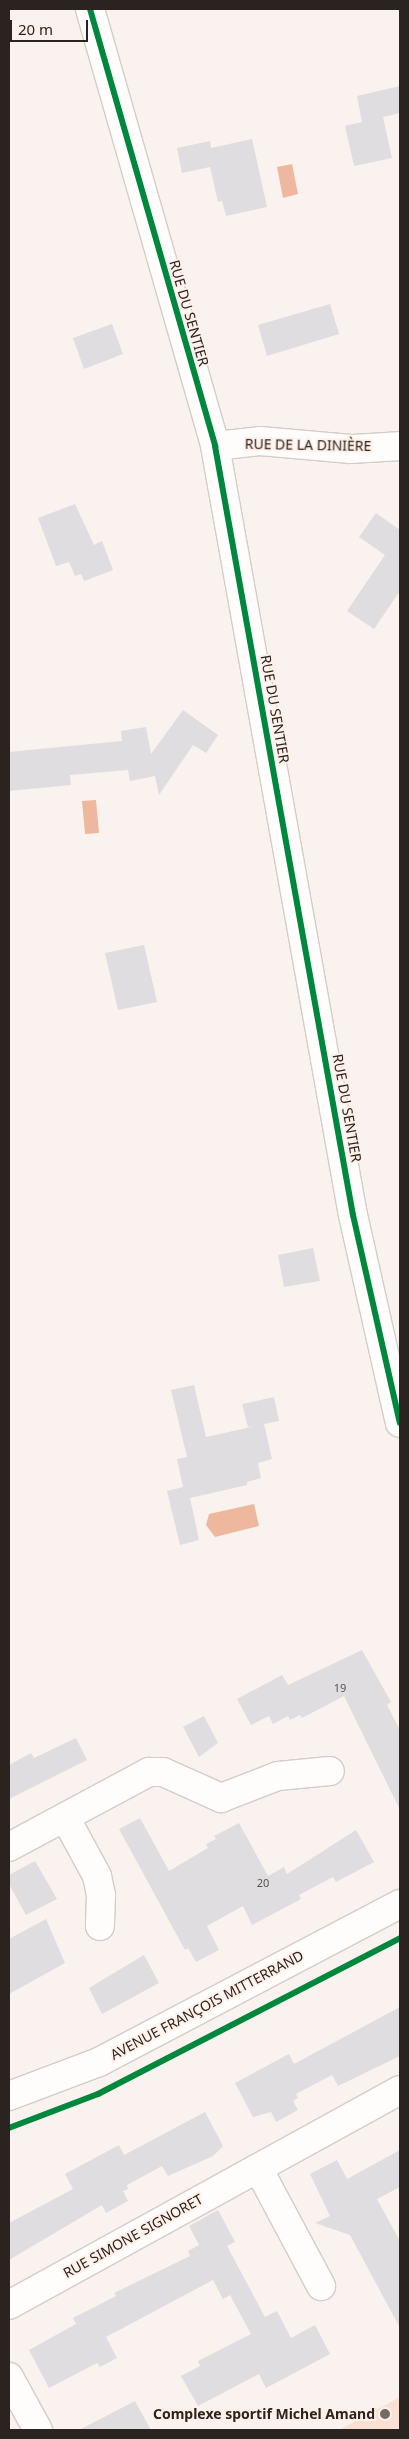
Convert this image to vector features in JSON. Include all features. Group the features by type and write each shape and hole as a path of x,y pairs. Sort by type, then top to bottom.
{"street":[{"name":"RUE DU SENTIER","path":"90,9 215,446 353,1212 400,1423"},
{"name":"RUE DE LA DINIÈRE","path":"215,446 260,441 351,449 400,446"},
{"path":"9,1847 149,1772 163,1772 221,1798 278,1776 330,1771"},
{"path":"65,1816 97,1876 101,1895 100,1926"},
{"name":"AVENUE FRANÇOIS MITTERRAND","path":"9,2096 99,2062 399,1907"},
{"name":"RUE SIMONE SIGNORET","path":"9,2305 400,2090"},
{"path":"258,2168 321,2286"},
{"path":"9,2377 38,2430"}],"shaded area":[{"path":"292,164 298,194 283,198 277,167"},
{"path":"96,800 99,833 85,834 82,801"},
{"path":"254,1504 259,1526 215,1537 206,1525 209,1514"},
{"name":"Complexe sportif Michel Amand","path":"400,2397 400,2430 339,2430"}],"building":[{"path":"400,86 400,113 383,117 392,158 354,166 345,126 362,122 357,96"},
{"path":"252,139 267,207 226,216 222,201 218,202 210,167 182,173 177,148 210,141 211,148"},
{"path":"330,304 339,334 267,356 258,325"},
{"path":"112,324 123,354 84,369 73,338"},
{"path":"75,504 94,545 102,541 113,570 84,581 81,574 75,576 69,562 56,566 38,518"},
{"path":"376,513 400,530 400,591 374,629 347,611 385,555 359,537"},
{"path":"183,710 218,735 206,753 193,745 159,795 155,776 130,781 128,770 70,775 71,785 9,791 9,752 122,741 121,731 146,727 151,754"},
{"path":"144,945 157,1002 118,1010 105,953"},
{"path":"313,1248 320,1281 284,1287 278,1255"},
{"path":"194,1385 206,1437 256,1426 248,1427 242,1404 274,1397 279,1421 264,1424 272,1459 258,1463 261,1478 247,1482 247,1485 190,1498 199,1540 180,1545 167,1491 183,1487 177,1459 187,1457 171,1390"},
{"path":"362,1650 391,1702 387,1705 400,1730 400,1810 344,1696 302,1718 300,1715 290,1720 288,1716 273,1724 269,1716 251,1725 237,1699 282,1675 288,1685"},
{"path":"204,1716 218,1743 199,1757 183,1727"},
{"path":"76,1738 87,1760 9,1799 9,1765 31,1753 34,1758"},
{"path":"140,1818 169,1871 208,1848 206,1844 216,1839 214,1836 239,1823 268,1876 284,1867 287,1874 356,1830 374,1862 336,1882 333,1877 299,1895 301,1899 252,1925 243,1906 207,1926 219,1950 196,1962 188,1948 185,1950 119,1829"},
{"path":"35,1861 57,1899 26,1915 9,1884 9,1875"},
{"path":"46,1919 65,1963 9,1994 9,1939"},
{"path":"144,1955 159,1983 102,2014 89,1988"},
{"path":"400,2007 400,2056 338,2086 332,2075 296,2094 298,2098 293,2101 298,2110 276,2122 271,2112 253,2117 235,2083 289,2054 294,2064"},
{"path":"205,2112 223,2146 213,2156 168,2176 162,2166 127,2185 128,2189 123,2191 128,2201 106,2213 102,2205 9,2260 9,2223 73,2189 65,2174 119,2145 124,2155"},
{"path":"400,2150 400,2187 377,2199 400,2241 400,2328 350,2235 315,2223 330,2216 310,2174 337,2160 347,2179"},
{"path":"218,2210 235,2242 227,2246 265,2317 277,2311 291,2338 315,2325 330,2354 266,2388 259,2374 198,2406 181,2376 200,2366 198,2361 251,2334 230,2295 223,2299 213,2280 106,2337 117,2358 100,2367 97,2363 49,2388 29,2350 76,2324 73,2318 116,2296 114,2293 190,2256 188,2251 199,2245 189,2226"},
{"path":"135,2401 151,2430 79,2430"}],"cycle path":[{"path":"90,9 215,446 353,1215 400,1423"},
{"path":"9,2128 98,2094 400,1938"}],"place":[{"name":"Complexe sportif Michel Amand","path":"385,2414"}]}
